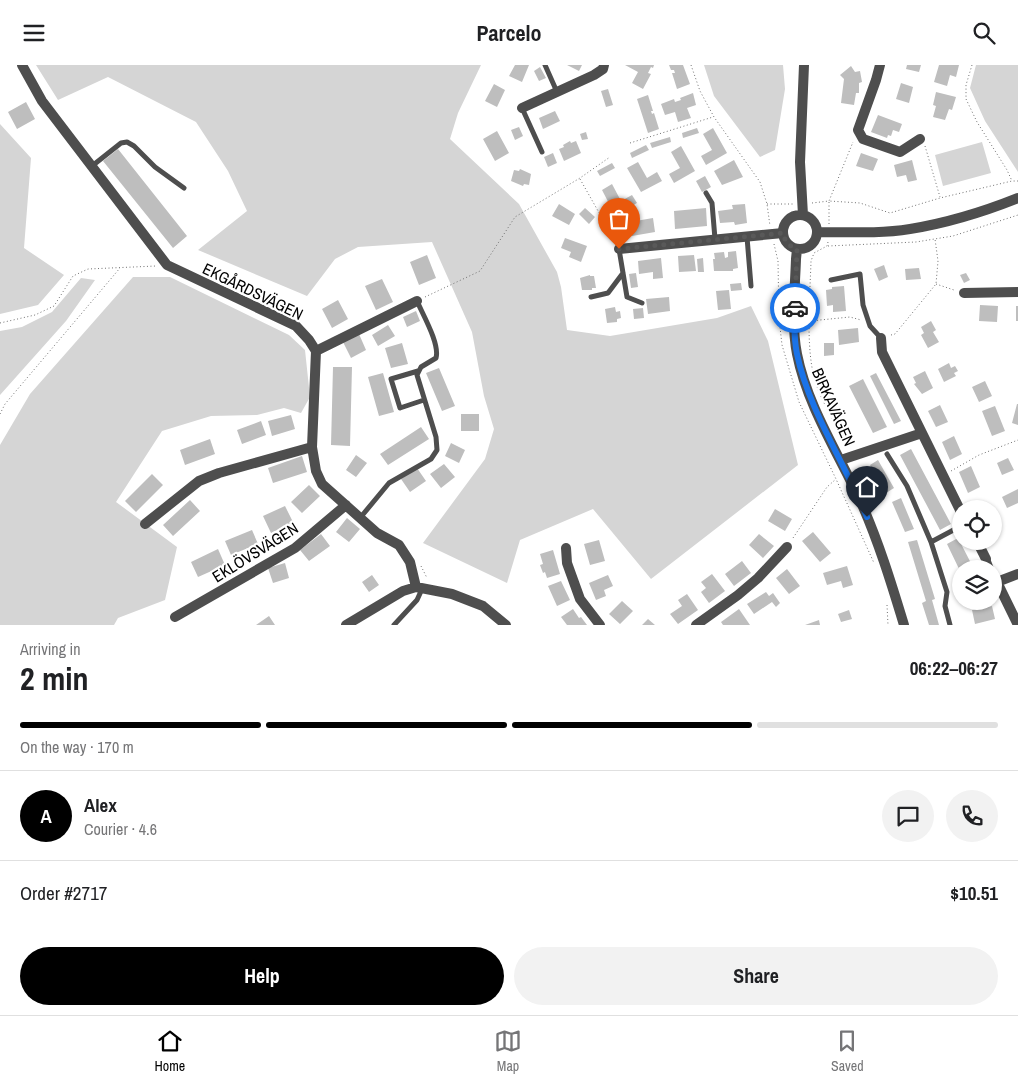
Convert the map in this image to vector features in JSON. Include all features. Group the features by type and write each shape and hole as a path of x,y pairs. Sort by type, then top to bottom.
{"street":[{"name":"EKGÅRDSVÄGEN","path":"22,65 42,101 166,265 296,326 316,351"},
{"path":"522,108 594,75 603,69 604,65"},
{"path":"803,215 800,162 804,65"},
{"path":"880,65 858,130 863,139 900,151 920,139"},
{"path":"817,232 882,232 909,229 957,219 1018,198"},
{"path":"803,215 813,221 817,232 811,245 797,249 789,244 783,233 787,221 794,216 803,215"},
{"path":"619,249 783,233"},
{"name":"BIRKAVÄGEN","path":"797,249 794,327 797,353 804,383 841,459 879,545 904,625"},
{"path":"964,293 971,291 1018,292"},
{"path":"417,301 316,351 312,447 316,471 322,483 378,533 399,545 410,562 419,588"},
{"path":"881,339 882,352 956,500"},
{"path":"841,459 922,433"},
{"path":"145,524 199,481 219,473 312,447"},
{"name":"EKLÖVSVÄGEN","path":"175,617 295,548 346,505"},
{"path":"696,625 758,578 787,547"},
{"path":"566,548 567,563 580,599 600,625"},
{"path":"1002,578 1018,575"},
{"path":"346,625 403,591 419,588 452,594 483,606 506,625"},
{"path":"1002,593 1018,625"}],"lane":[{"path":"545,65 557,92"},
{"path":"522,108 542,152"},
{"path":"92,166 121,143 127,142 134,146 155,167 184,188"},
{"path":"706,193 712,203 716,240"},
{"path":"746,237 751,286"},
{"path":"619,249 627,297 642,303"},
{"path":"591,297 608,293 623,273"},
{"path":"831,280 860,274 863,305 870,327 881,339"},
{"path":"417,301 437,353 433,361 421,367 418,371 392,379 400,408 424,400"},
{"path":"360,517 389,483 431,459 434,455 437,443 417,379 418,371"},
{"path":"887,454 907,486 931,542 947,592 945,605 950,625"},
{"path":"931,542 952,531"},
{"path":"394,625 417,600 419,588"}],"path":[{"path":"691,65 700,91 714,117 760,181 767,204 771,235"},
{"path":"972,65 966,85 966,99 977,121 1007,169 1012,181 1018,181"},
{"path":"630,143 714,117"},
{"path":"767,204 802,204 829,201 858,130"},
{"path":"920,139 926,149 940,198"},
{"path":"417,301 480,271 514,217 580,178 610,157"},
{"path":"580,178 619,249"},
{"path":"881,339 895,334 936,284 938,261 935,239"},
{"path":"0,323 35,315 54,306 73,276 88,269 166,265"},
{"path":"0,414 5,404 120,268"},
{"path":"936,284 964,293"},
{"path":"809,321 850,317 863,320 870,327"},
{"path":"943,475 979,455 1018,440"},
{"path":"787,547 827,487 836,479 876,569"},
{"path":"420,563 429,583 437,592"},
{"path":"887,600 888,625"}],"shaded area":[{"path":"36,65 481,65 458,113 450,139 519,204 557,272 567,330 610,336 717,318 751,306 768,341 798,465 651,579 593,509 520,540 507,583 423,543 485,459 494,429 484,396 472,332 432,242 358,247 335,259 307,296 198,250 247,211 228,171 196,122 108,77 58,100"},
{"path":"704,65 783,65 785,89 775,150 760,157 714,96"},
{"path":"976,65 1018,65 1018,172 985,121 970,88"},
{"path":"0,124 31,158 24,248 64,275 38,305 0,314"},
{"path":"982,142 991,173 943,186 935,155"},
{"path":"133,277 170,277 289,335 305,350 310,397 301,413 284,408 257,415 211,416 162,431 116,502 177,547 165,600 118,618 114,625 0,625 0,445 30,394"},
{"path":"81,278 95,280 66,321 0,395 0,331 22,327 52,312"}],"building":[{"path":"515,65 529,65 522,82 509,76"},
{"path":"567,65 582,65 579,71"},
{"path":"625,65 654,65 648,73 651,74 643,89 632,83 638,72"},
{"path":"669,65 683,65 690,84 677,89 672,73 675,73 674,70 671,70"},
{"path":"907,65 921,65 919,72 906,69"},
{"path":"939,65 959,65 956,77 950,75 947,86 934,82"},
{"path":"851,66 855,72 860,71 862,82 859,83 859,93 856,93 854,105 841,103 844,79 840,75"},
{"path":"540,67 546,78 539,81 534,71"},
{"path":"901,83 913,87 909,103 896,99"},
{"path":"494,84 505,90 497,107 485,101"},
{"path":"608,89 613,105 606,107 601,91"},
{"path":"936,92 956,97 952,110 949,109 945,120 933,117 936,106 933,105"},
{"path":"693,93 696,105 687,108 691,118 678,122 675,112 665,115 661,104 674,99 675,102 681,100 680,98"},
{"path":"648,95 653,111 651,111 652,114 654,113 659,129 648,133 637,99"},
{"path":"26,102 35,119 17,129 8,112"},
{"path":"555,111 560,121 543,129 539,118"},
{"path":"878,115 902,124 899,132 893,130 891,136 888,135 887,138 871,132"},
{"path":"519,127 523,136 515,140 511,130"},
{"path":"697,128 699,133 683,138 682,133"},
{"path":"713,128 727,153 706,165 701,156 712,150 703,134"},
{"path":"497,131 509,153 495,161 483,139"},
{"path":"586,132 588,139 582,140 580,134"},
{"path":"670,137 671,142 652,148 650,143"},
{"path":"570,141 571,143 576,141 581,153 564,161 559,149"},
{"path":"646,145 649,150 632,158 630,153"},
{"path":"681,146 695,171 674,183 669,174 680,168 671,152"},
{"path":"118,149 187,236 173,248 103,161"},
{"path":"553,153 557,163 548,167 544,157"},
{"path":"861,153 878,159 873,171 856,166"},
{"path":"734,160 743,177 722,185 714,171"},
{"path":"912,160 917,180 908,182 906,175 897,177 894,165"},
{"path":"638,162 647,178 657,172 662,181 641,192 627,168"},
{"path":"612,163 615,168 600,176 597,171"},
{"path":"520,169 531,174 529,185 524,184 523,186 511,181 514,170 519,171"},
{"path":"705,176 711,187 702,192 696,181"},
{"path":"612,184 621,201 632,195 637,203 615,215 602,190"},
{"path":"559,204 575,214 569,225 552,216"},
{"path":"745,204 747,223 735,225 734,222 720,223 718,211 733,209 732,205"},
{"path":"585,208 595,217 589,224 579,214"},
{"path":"706,208 707,226 675,229 674,211"},
{"path":"653,218 655,232 632,236 630,222"},
{"path":"565,238 587,246 581,262 569,257 571,252 561,248"},
{"path":"736,251 738,268 733,269 733,271 714,271 714,253 724,252 725,258 728,257 728,252"},
{"path":"427,255 436,278 419,285 410,262"},
{"path":"694,255 696,271 679,272 678,256"},
{"path":"661,258 663,278 653,279 653,272 639,274 638,261"},
{"path":"703,258 704,272 698,272 697,259"},
{"path":"884,265 888,277 879,281 874,269"},
{"path":"919,268 921,279 906,280 905,269"},
{"path":"636,273 638,287 631,288 629,274"},
{"path":"966,273 970,280 964,283 960,275"},
{"path":"590,275 594,276 596,288 582,290 580,278"},
{"path":"382,279 393,302 376,310 365,286"},
{"path":"741,283 742,290 731,291 730,284"},
{"path":"844,286 846,311 833,312 833,305 827,306 826,290 832,289 832,287"},
{"path":"729,290 731,309 718,310 716,291"},
{"path":"669,297 670,311 648,314 646,299"},
{"path":"338,300 348,319 332,328 322,309"},
{"path":"980,305 998,306 997,322 979,321"},
{"path":"1016,306 1018,306 1018,321 1016,321"},
{"path":"615,307 616,312 620,311 621,318 617,319 617,322 607,323 605,309"},
{"path":"643,308 644,318 634,319 633,309"},
{"path":"416,311 420,321 407,327 403,317"},
{"path":"931,321 936,330 933,332 939,342 928,348 921,335 924,333 921,327"},
{"path":"388,325 395,336 378,346 372,335"},
{"path":"858,328 859,342 839,345 838,330"},
{"path":"359,334 366,350 351,358 343,342"},
{"path":"402,343 408,364 391,368 385,348"},
{"path":"824,343 834,343 834,355 824,356"},
{"path":"949,363 951,368 955,366 958,371 954,373 956,376 944,382 938,369"},
{"path":"333,367 352,367 350,446 331,445"},
{"path":"439,368 455,406 442,411 426,373"},
{"path":"925,371 933,388 922,394 914,384 916,383 913,377"},
{"path":"383,373 394,412 379,416 368,377"},
{"path":"876,373 901,421 894,424 870,376"},
{"path":"863,379 887,427 873,433 849,386"},
{"path":"985,381 992,396 979,402 972,387"},
{"path":"1018,404 1018,425 1012,423"},
{"path":"940,405 948,422 936,427 928,411"},
{"path":"995,406 1005,431 992,436 982,411"},
{"path":"461,414 479,414 479,431 461,431"},
{"path":"291,415 295,429 272,436 268,421"},
{"path":"261,421 266,435 242,444 237,430"},
{"path":"421,427 429,439 388,465 380,454"},
{"path":"954,436 962,454 950,460 942,442"},
{"path":"210,439 215,454 185,465 180,450"},
{"path":"451,443 465,450 459,463 445,456"},
{"path":"911,449 951,524 940,530 900,455"},
{"path":"356,455 367,463 356,477 346,470"},
{"path":"302,456 307,472 273,483 268,468"},
{"path":"1008,458 1014,470 1002,475 997,463"},
{"path":"878,460 894,488 886,493 870,465"},
{"path":"444,464 455,477 441,488 430,474"},
{"path":"971,466 980,487 968,493 959,472"},
{"path":"417,468 426,481 410,492 401,479"},
{"path":"152,474 163,485 136,512 125,501"},
{"path":"309,485 320,496 302,513 291,502"},
{"path":"1018,489 1018,503 1007,508 1002,497"},
{"path":"901,498 914,529 905,532 892,502"},
{"path":"190,500 200,511 173,536 163,525"},
{"path":"285,506 293,522 271,533 263,516"},
{"path":"775,509 792,519 785,531 768,521"},
{"path":"347,518 360,529 349,542 336,532"},
{"path":"252,530 258,544 231,555 225,541"},
{"path":"813,532 831,553 820,562 802,541"},
{"path":"321,534 330,546 309,561 300,550"},
{"path":"759,534 774,546 763,558 749,545"},
{"path":"599,540 605,561 590,565 584,544"},
{"path":"917,540 935,599 932,600 939,625 929,625 922,603 926,601 908,542"},
{"path":"952,541 952,550 964,550 969,560 955,560 947,544"},
{"path":"218,549 225,565 198,577 191,562"},
{"path":"553,550 560,574 547,578 540,565 543,564 540,554"},
{"path":"742,561 751,573 734,586 725,574"},
{"path":"285,563 289,578 273,583 268,568"},
{"path":"847,566 853,585 843,588 841,581 827,585 823,573"},
{"path":"787,569 800,586 789,594 776,578"},
{"path":"712,574 725,591 709,603 701,592 706,588 701,582"},
{"path":"372,575 379,585 369,592 362,582"},
{"path":"608,575 613,586 604,590 606,596 596,600 589,583"},
{"path":"561,581 570,600 557,606 548,586"},
{"path":"766,592 769,596 773,593 780,603 776,607 772,602 754,614 747,604"},
{"path":"687,594 698,610 678,624 670,614 682,606 678,600"},
{"path":"622,601 633,611 620,624 609,614"},
{"path":"573,609 587,625 567,625 561,617"},
{"path":"739,609 750,625 723,625 721,622"},
{"path":"849,610 852,619 841,622 838,614"},
{"path":"972,610 993,610 995,619 975,624"},
{"path":"269,616 275,625 256,625"},
{"path":"648,619 655,625 642,625"},
{"path":"819,620 820,625 805,625"}],"way so far":[{"path":"619,249 783,233 789,244 797,249 795,308"}],"route":[{"path":"795,308 794,327 797,353 804,383 867,517"}]}
